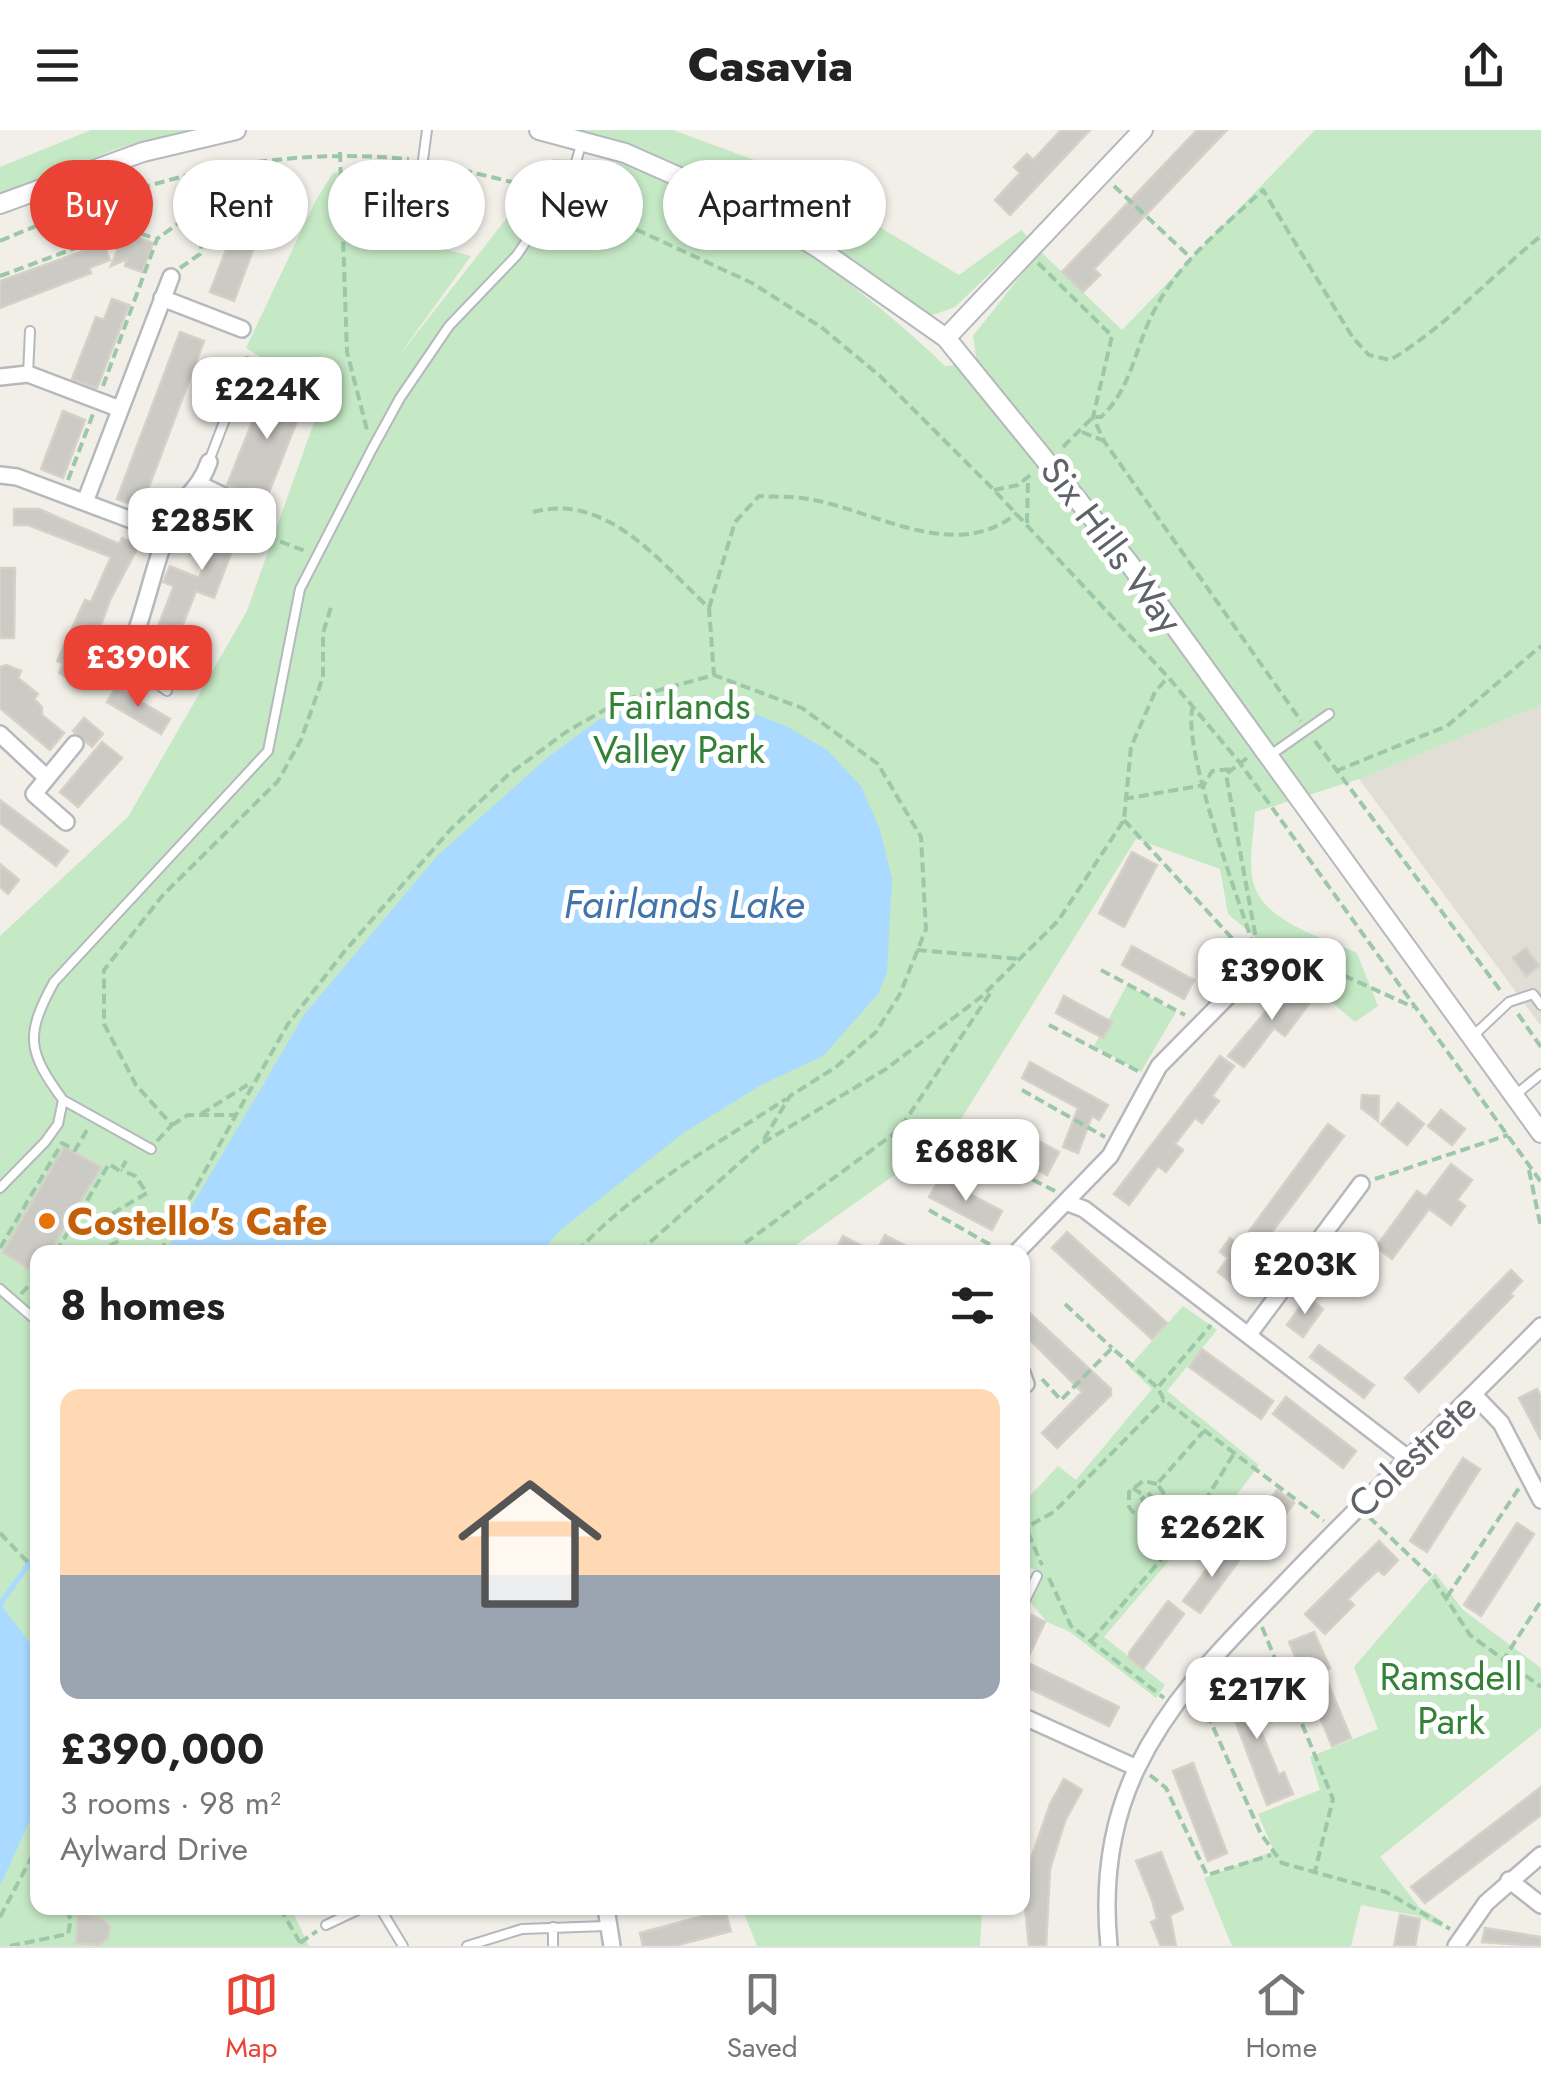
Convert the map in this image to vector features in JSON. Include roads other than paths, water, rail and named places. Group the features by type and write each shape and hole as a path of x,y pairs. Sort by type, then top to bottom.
{"street":[{"path":"0,204 126,157 236,130"},
{"name":"Six Hills Way","path":"539,130 582,140 672,171 785,226 946,338 1064,478 1541,1133"},
{"path":"946,338 1144,130"},
{"path":"85,502 171,277"},
{"path":"162,298 242,329"},
{"path":"0,377 28,374 120,409"},
{"path":"124,660 140,629 166,533 174,515 201,485 209,462"},
{"path":"0,475 166,533"},
{"path":"201,485 244,506"},
{"path":"0,734 47,778"},
{"path":"66,822 34,794 76,744"},
{"path":"1024,1245 1069,1202 1116,1144 1152,1078 1238,986 1261,970"},
{"path":"1249,1334 1361,1184"},
{"path":"1069,1202 1084,1209 1409,1459"},
{"name":"Colestrete","path":"1109,1946 1109,1854 1137,1768 1172,1704 1336,1529 1541,1326"},
{"path":"1474,1394 1501,1423 1541,1500"},
{"path":"1030,1720 1137,1768"},
{"path":"1461,1942 1509,1880 1541,1855"},
{"path":"1509,1880 1541,1906"},
{"path":"606,1915 612,1946"}],"lane":[{"path":"421,160 427,130"},
{"path":"151,1150 62,1100 32,1050 34,1019 54,982 268,751 300,590 372,449 400,398 450,326 517,255 559,194 582,140"},
{"path":"28,374 30,331"},
{"path":"209,462 248,362"},
{"path":"124,660 167,691"},
{"path":"1266,752 1329,714"},
{"path":"1472,1036 1509,1002 1533,994 1541,1004"},
{"path":"1513,1097 1541,1074"},
{"path":"0,1188 52,1133 62,1100"},
{"path":"0,1289 30,1315"},
{"path":"1030,1590 1037,1576"},
{"path":"326,1924 346,1915"},
{"path":"384,1915 400,1945"},
{"path":"467,1946 522,1929 606,1926"},
{"path":"553,1928 553,1946"}],"water":[{"name":"Fairlands Lake","path":"675,706 747,711 788,727 827,750 861,786 880,830 892,878 887,973 878,994 823,1056 761,1085 682,1134 558,1232 548,1245 169,1245 304,1015 437,856 548,757 600,719"},
{"path":"0,1603 30,1643 30,1820 0,1886"}],"waterway":[{"path":"1,1603 30,1562"}],"place":[{"name":"Costello's Cafe","path":"47,1221"}],"park label":[{"name":"Fairlands Valley Park","path":"679,727"},
{"name":"Ramsdell Park","path":"1451,1698"}]}
